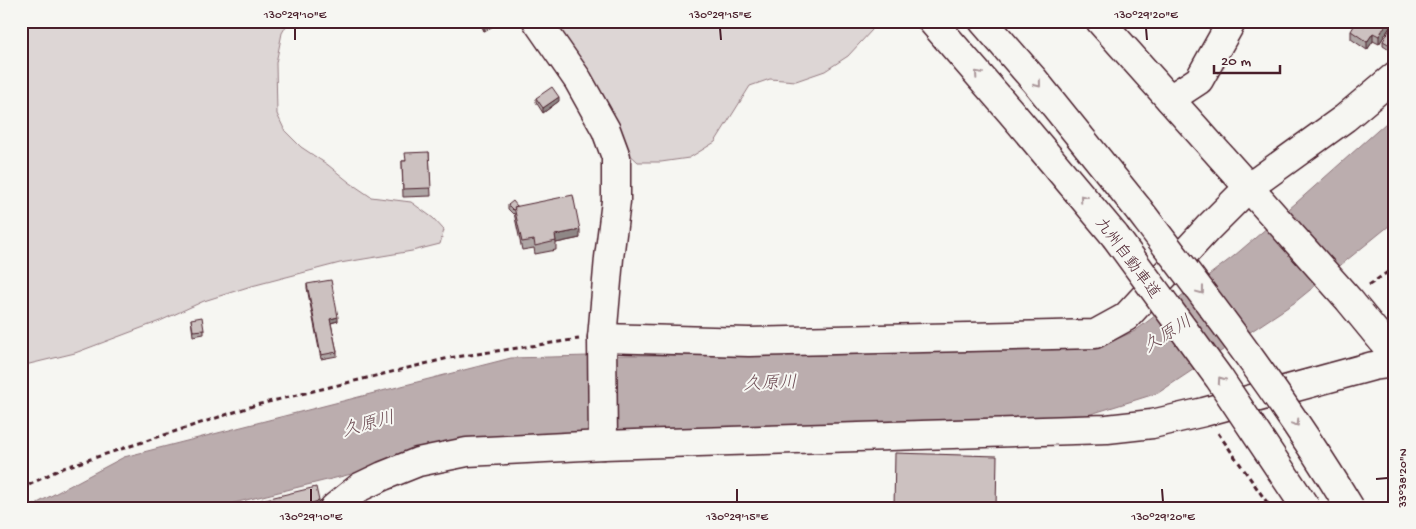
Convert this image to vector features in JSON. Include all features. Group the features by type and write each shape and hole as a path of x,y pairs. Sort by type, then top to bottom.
{"main road":[{"path":"537,21 578,80 606,130 616,156 616,201 602,338 604,437"},
{"name":"九州自動車道","path":"932,21 1115,236 1220,378 1306,508"},
{"path":"983,21 1035,81 1140,210 1251,358 1321,460 1350,508"},
{"path":"1100,21 1349,300 1395,356"},
{"path":"1170,99 1199,80 1232,21"},
{"path":"602,338 749,342 1095,334 1126,317 1208,228 1248,188 1345,118 1395,76"},
{"path":"334,508 360,486 418,462 467,452 604,437 1107,429 1152,424 1204,412 1373,366 1395,363"}],"path":[{"path":"21,40 26,21"},
{"path":"1349,300 1395,267"},
{"path":"21,489 60,469 256,405 449,358 576,339 602,338"},
{"path":"1204,412 1271,508"}],"shaded area":[{"path":"21,21 289,21 282,33 276,63 277,114 285,131 301,147 371,197 411,202 433,218 444,230 440,244 412,251 340,263 248,287 204,301 160,321 75,353 21,366"},
{"path":"550,21 873,21 872,30 848,56 825,71 796,81 770,79 750,86 715,142 689,158 661,162 638,162 625,150"}],"water":[{"name":"久原川","path":"1395,115 1395,221 1294,303 1158,393 1081,417 863,425 627,430 501,437 214,508 28,508 124,457 511,358 628,355 825,355 1098,347 1135,331 1234,256"}],"building":[{"path":"481,21 495,21 484,27"},
{"path":"1357,21 1388,21 1379,36 1373,33 1367,42 1351,31"},
{"path":"1392,26 1395,28 1395,48 1383,41"},
{"path":"552,87 559,97 543,108 536,98"},
{"path":"429,152 431,188 403,189 402,161 406,161 405,153"},
{"path":"573,195 580,230 555,235 556,241 535,246 534,240 522,242 514,207"},
{"path":"513,201 517,206 513,210 508,205"},
{"path":"331,280 338,317 330,319 337,352 321,355 307,284"},
{"path":"202,317 204,330 193,331 191,319"},
{"path":"895,453 997,456 996,508 894,508"},
{"path":"316,487 319,501 304,505 304,508 250,508 249,503"}]}
